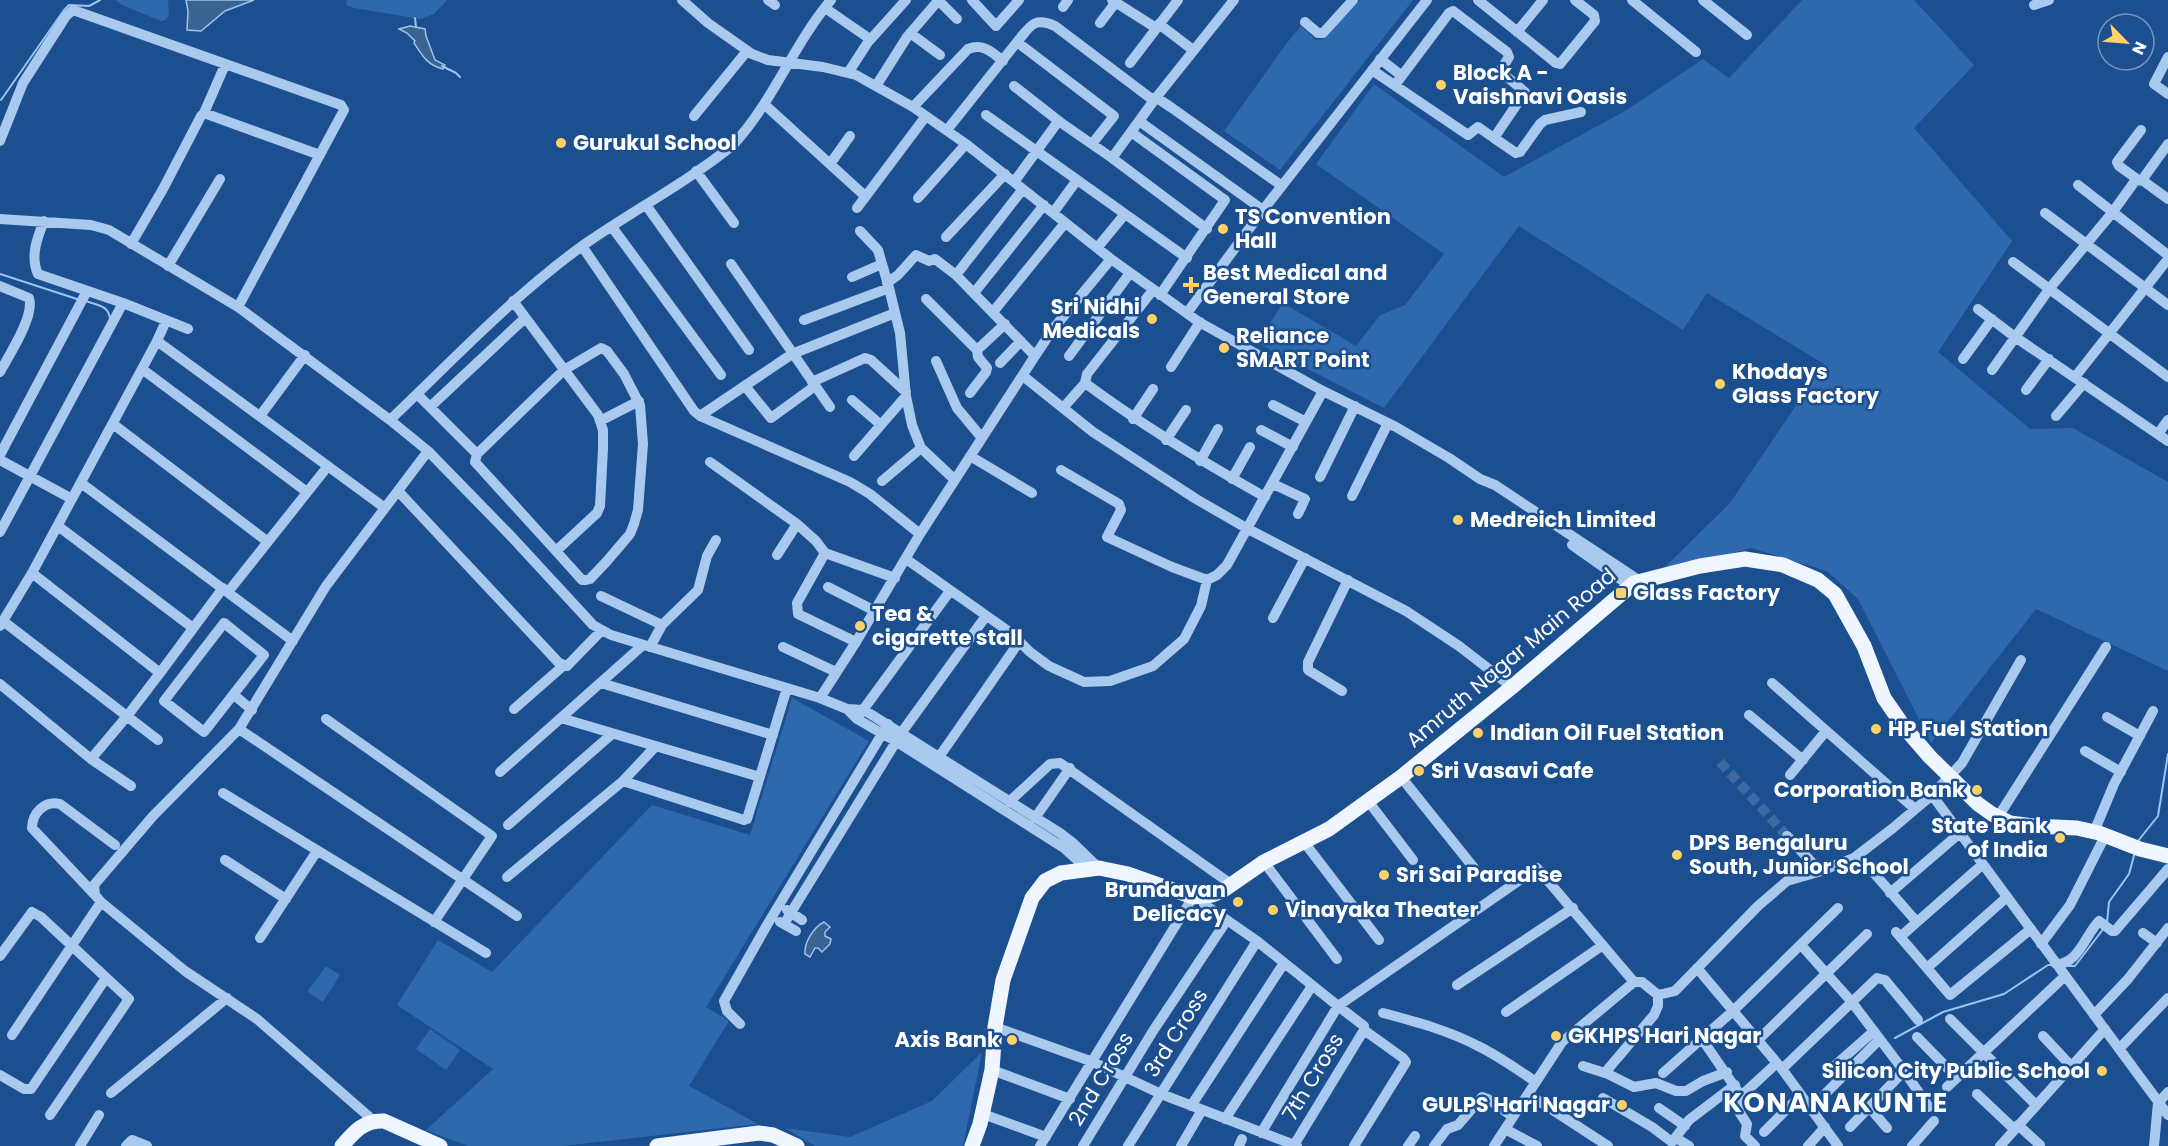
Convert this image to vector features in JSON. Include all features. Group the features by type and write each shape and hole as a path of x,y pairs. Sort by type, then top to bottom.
{"main road":[{"name":"Amruth Nagar Main Road","path":"1197,897 1212,895 1264,862 1329,829 1401,777 1635,584 1700,566 1745,559 1783,565 1818,580 1835,594 1864,646 1884,698 1904,727 1978,804 2010,823 2077,828 2168,856"},
{"path":"972,1146 981,1119 992,1070 995,1027 1003,980 1032,898 1045,881 1061,873 1092,868 1128,874 1197,897"},
{"path":"979,1146 981,1119"},
{"path":"342,1146 365,1124 374,1121 384,1121 440,1146"},
{"path":"657,1146 759,1133 773,1135 797,1146"}],"street":[{"path":"682,0 708,23 747,51 768,60 823,67 848,73 913,107 966,144 1111,259 1186,313 1323,391 1388,423 1449,458 1480,479 1484,485 1635,584"},
{"path":"848,73 870,40 906,0"},
{"path":"972,0 996,26 1019,0"},
{"path":"1130,63 1178,0"},
{"path":"1112,158 1155,99 1234,0"},
{"path":"1305,22 1318,33 1323,33 1353,0"},
{"path":"1186,313 1263,210 1427,0"},
{"path":"1478,0 1556,63 1562,63 1595,21 1594,15 1575,0"},
{"path":"1517,32 1543,0"},
{"path":"1632,0 1696,52"},
{"path":"1703,0 1747,35"},
{"path":"2034,5 2049,0"},
{"path":"1100,23 1114,1 1158,26 1193,50"},
{"path":"876,86 910,33 939,2 957,20"},
{"path":"390,420 513,301 582,246 734,145 751,126 787,63 828,4 870,40"},
{"path":"0,141 23,83 66,16 73,10 340,105 344,111 238,307"},
{"path":"1395,85 1449,13 1455,12 1507,52 1509,57 1500,71 1525,92 1494,138"},
{"path":"947,130 1033,23 1048,23 1149,97 1173,108 1282,186"},
{"path":"910,33 940,55"},
{"path":"1017,42 1113,116 1092,144"},
{"path":"913,107 968,49 981,46 1003,61"},
{"path":"694,116 747,51"},
{"path":"2168,57 2154,84 2168,94"},
{"path":"1380,59 1402,76"},
{"path":"131,244 204,113 225,64"},
{"path":"1372,70 1468,135 1478,127 1516,153 1520,152 1545,120 1581,112"},
{"path":"1014,86 1207,229"},
{"path":"0,104 11,111"},
{"path":"764,104 865,196"},
{"path":"204,113 320,155"},
{"path":"986,115 1187,258"},
{"path":"857,208 926,116"},
{"path":"1139,121 1263,210"},
{"path":"956,275 1019,186 1037,151 1060,122"},
{"path":"2141,130 2117,162 2119,166 2168,199"},
{"path":"1063,408 1085,383 1087,374 1187,258 1225,200 1131,132"},
{"path":"830,164 850,136"},
{"path":"918,198 966,144"},
{"path":"1992,370 2050,288 2168,144"},
{"path":"696,171 734,223"},
{"path":"946,237 1005,174"},
{"path":"168,266 220,179"},
{"path":"974,293 1077,180"},
{"path":"2056,416 2109,334 2168,257 2078,185"},
{"path":"646,205 749,350"},
{"path":"2045,213 2168,305"},
{"path":"1097,248 1125,214"},
{"path":"0,219 100,227 238,307 305,355 428,452 601,631 820,698 860,714 900,737 1092,868"},
{"path":"44,221 38,236 34,261 38,274 123,303 188,329"},
{"path":"993,312 1065,223"},
{"path":"612,226 721,375"},
{"path":"860,231 878,250 888,285 904,361 906,394 912,425 921,448 955,480"},
{"path":"582,246 689,405 700,416 850,482 870,494 920,534"},
{"path":"804,320 888,285 916,255 919,255 929,261 935,259 956,275 1035,356"},
{"path":"820,698 920,534 1035,356 1053,329 1111,259"},
{"path":"2013,262 2168,377"},
{"path":"731,264 830,407"},
{"path":"852,277 882,264"},
{"path":"1069,356 1130,273"},
{"path":"0,286 29,298 32,306 0,372"},
{"path":"0,455 87,291"},
{"path":"926,299 977,350 978,357 987,368 970,393"},
{"path":"513,301 598,415 600,421 603,448 600,506 597,513 556,551"},
{"path":"0,532 5,510 30,477 123,303"},
{"path":"1978,309 2015,337 2168,441"},
{"path":"700,416 792,354 895,313"},
{"path":"430,407 525,318"},
{"path":"1963,359 1992,319"},
{"path":"158,740 128,715 2,623 58,526 166,321"},
{"path":"1171,367 1200,322"},
{"path":"977,350 1005,324"},
{"path":"157,341 385,507"},
{"path":"1000,363 1021,341"},
{"path":"604,349 624,374 639,401 643,444 638,510 630,534 596,574 586,580 582,580 475,462 477,454 564,370 596,350 604,349"},
{"path":"260,416 305,355"},
{"path":"746,386 771,418 814,384 865,358 871,360 906,394"},
{"path":"2026,390 2049,359"},
{"path":"936,361 957,408 982,438"},
{"path":"142,369 307,492"},
{"path":"1023,375 1093,432 1177,487 1248,529 1406,611 1459,646 1512,687"},
{"path":"1085,383 1133,419 1166,440 1265,497"},
{"path":"1133,419 1153,389"},
{"path":"1061,470 1119,504 1121,510 1107,537 1172,567 1207,580 1217,575 1227,565 1323,391"},
{"path":"417,394 477,454"},
{"path":"854,456 906,394"},
{"path":"852,400 881,425"},
{"path":"600,421 639,401"},
{"path":"1273,405 1306,422"},
{"path":"1320,477 1355,406"},
{"path":"1166,440 1186,410"},
{"path":"2158,434 2168,420"},
{"path":"1352,495 1388,423"},
{"path":"113,424 268,542"},
{"path":"1200,461 1218,429"},
{"path":"1261,430 1293,447"},
{"path":"1232,478 1250,447"},
{"path":"882,481 921,448"},
{"path":"12,1035 72,946 98,899 94,885 153,816 239,729 326,586 428,452"},
{"path":"970,456 1032,493"},
{"path":"0,460 72,499"},
{"path":"710,462 797,524 816,541 825,553 895,578"},
{"path":"91,759 128,715 193,628 268,542 328,466"},
{"path":"81,483 293,641"},
{"path":"1273,484 1305,499 1298,514"},
{"path":"398,491 563,666"},
{"path":"777,555 797,524"},
{"path":"58,526 193,628"},
{"path":"500,772 646,646 663,625 698,590 706,556 716,540"},
{"path":"825,553 797,603 796,609 798,614 856,642"},
{"path":"1273,618 1305,558"},
{"path":"906,559 986,616 1049,666 1084,682 1110,681 1153,666 1184,639 1201,606 1207,580"},
{"path":"32,573 160,673"},
{"path":"1342,691 1308,670 1308,662 1348,580"},
{"path":"828,587 875,611"},
{"path":"860,714 950,591"},
{"path":"601,596 663,625"},
{"path":"784,924 900,737 986,616"},
{"path":"224,623 264,655 234,696 204,732 164,702 224,623"},
{"path":"514,708 563,666 567,666 601,631"},
{"path":"939,757 1019,642"},
{"path":"783,647 836,672"},
{"path":"1998,817 2106,647"},
{"path":"1658,995 1675,991 1758,906 1787,881 1820,871 1858,855 1932,795 1962,764 2021,660"},
{"path":"601,683 773,735"},
{"path":"1772,683 1916,809"},
{"path":"0,684 91,759 131,786"},
{"path":"623,781 744,820 749,817 787,688"},
{"path":"234,696 252,710"},
{"path":"2041,944 2070,905 2121,772 2153,711"},
{"path":"1749,715 1803,760"},
{"path":"2107,717 2140,736"},
{"path":"326,718 492,836 434,922"},
{"path":"561,718 760,777"},
{"path":"738,1022 727,1011 724,1001 771,917 885,728"},
{"path":"239,729 517,916"},
{"path":"1790,775 1826,731"},
{"path":"508,825 612,734"},
{"path":"900,737 939,757 1073,843 1092,868"},
{"path":"507,877 623,781 655,747"},
{"path":"2085,751 2121,772"},
{"path":"1009,802 1050,764 1060,763 1231,884"},
{"path":"1035,818 1070,768"},
{"path":"1401,777 1474,868"},
{"path":"223,793 486,953"},
{"path":"1932,795 2168,1115"},
{"path":"1368,801 1413,860"},
{"path":"115,845 60,804 54,802 44,806 33,817 32,828 98,899 185,971 278,1035 374,1121"},
{"path":"1890,893 1960,833"},
{"path":"1787,836 1820,871"},
{"path":"1304,842 1379,940"},
{"path":"260,938 317,851"},
{"path":"1858,855 1917,921"},
{"path":"225,860 286,898"},
{"path":"1264,862 1337,959"},
{"path":"1983,864 1898,935 1951,994 2031,930"},
{"path":"1261,1133 1338,1006 1539,868 1634,982"},
{"path":"1947,1088 1983,1053 2063,964 2074,956 2099,921 2115,931 2168,869"},
{"path":"981,1119 1043,1141 1197,897"},
{"name":"7th Cross","path":"1197,897 1257,941 1364,1026 1365,1030 1296,1145"},
{"path":"1927,968 2007,897"},
{"path":"779,905 802,920"},
{"path":"1457,985 1573,908"},
{"path":"1663,1073 1733,1011 1838,908"},
{"path":"0,956 32,912 41,917 129,999 50,1115"},
{"path":"771,917 796,931"},
{"name":"2nd Cross","path":"1083,1146 1153,1031 1227,920"},
{"path":"2094,1015 2128,979 2168,928"},
{"path":"2143,933 2157,943"},
{"path":"1758,1040 1867,934"},
{"name":"3rd Cross","path":"1128,1146 1257,941"},
{"path":"1506,1012 1603,945"},
{"path":"1801,945 1851,1001 1929,1107"},
{"path":"1191,1106 1284,963"},
{"path":"1698,968 1780,1066 1838,1146"},
{"path":"0,1075 24,1089 31,1089 106,978"},
{"path":"1755,1146 1745,1136 1747,1124 1738,1110 1741,1096 1780,1066 1876,978 1885,980 1918,1020"},
{"path":"1494,1146 1562,1042 1634,982 1642,982 1658,995"},
{"path":"1226,1119 1312,986"},
{"path":"1608,1074 1608,1069 1654,1015 1658,1006 1658,995"},
{"path":"111,1093 226,998"},
{"path":"2119,1049 2168,998"},
{"path":"1383,1013 1435,1027 1474,1044 1536,1082"},
{"path":"1950,1019 2036,1105"},
{"path":"995,1027 1093,1062 1161,1094 1296,1145"},
{"path":"2000,1146 2105,1029"},
{"path":"1354,1146 1406,1062 1365,1030"},
{"path":"1831,1069 1877,1035"},
{"path":"1827,1092 1877,1035"},
{"path":"2043,1036 2071,1066"},
{"path":"1917,1037 1957,1078"},
{"path":"1702,1039 1727,1072 1741,1096"},
{"path":"1583,1066 1608,1074 1634,1087 1656,1083 1676,1091 1692,1089 1703,1081 1727,1072"},
{"path":"992,1070 1070,1099"},
{"path":"1850,1127 1904,1071"},
{"path":"1603,1098 1673,1142 1689,1120 1735,1085"},
{"path":"2154,1146 2158,1103 2168,1092"},
{"path":"1528,1094 1608,1146"},
{"path":"1977,1094 2040,1146"},
{"path":"1764,1132 1801,1095"},
{"path":"1434,1146 1447,1129 1458,1125 1482,1097 1513,1117"},
{"path":"1869,1107 1887,1128"},
{"path":"1659,1108 1685,1126"},
{"path":"1181,1146 1202,1110"},
{"path":"80,1146 99,1115"},
{"path":"1912,1146 1934,1121"},
{"path":"1808,1146 1825,1127"},
{"path":"1505,1129 1537,1146"},
{"path":"1408,1146 1415,1136"},
{"path":"1676,1138 1689,1146"},
{"path":"126,1146 132,1140 147,1146"}],"shaded area":[{"path":"115,0 168,0 169,15 166,20 161,21"},
{"path":"186,0 254,0 225,11 201,31 187,30"},
{"path":"347,0 447,0 434,14 420,19 354,8 346,5"},
{"path":"1360,0 1413,0 1280,170 1224,131 1301,26 1316,40 1323,39"},
{"path":"1802,0 1914,0 1974,65 1914,128 2012,241 1938,352 2030,429 2073,428 2168,482 2168,671 2036,609 1931,743 1858,599 1827,571 1751,548 1657,575 1730,503 1824,364 1707,293 1683,330 1519,226 1384,408 1257,343 1283,303 1356,346 1380,315 1405,305 1444,254 1316,164 1374,84 1504,177 1625,111 1703,59 1729,78"},
{"path":"410,26 425,29 435,60 445,65 443,69 429,62 414,43 415,41 399,29"},
{"path":"792,698 869,741 706,1007 729,1021 689,1086 758,1124 562,1146 468,1146 426,1130 493,1069 397,1005 438,940 492,972 652,805 750,835"},
{"path":"824,922 830,927 825,932 825,936 831,939 830,944 822,952 815,948 810,957 805,954 805,949 810,935"},
{"path":"326,966 340,975 323,1002 307,992"},
{"path":"430,1029 460,1050 446,1070 416,1049"},
{"path":"982,1052 963,1146 815,1146 785,1128 850,1137 932,1101"}],"waterway":[{"path":"1,100 64,10 69,5 89,6 100,0"},
{"path":"415,18 416,27"},
{"path":"442,66 460,77"},
{"path":"0,274 77,299"},
{"path":"86,301 105,308 110,319"},
{"path":"2138,841 2158,816 2168,754"},
{"path":"2107,923 2109,902 2129,874 2135,852"},
{"path":"2069,966 2075,966 2104,928"},
{"path":"1895,1038 1943,1012 2004,994 2048,965 2054,965"}],"tunnel":[{"path":"1720,762 1787,836"},
{"path":"1810,1108 1827,1092"}],"place":[{"name":"Block A - Vaishnavi Oasis","path":"1441,85"},
{"name":"Gurukul School","path":"561,143"},
{"name":"TS Convention Hall","path":"1223,229"},
{"name":"Best Medical and General Store","path":"1191,285"},
{"name":"Sri Nidhi Medicals","path":"1152,319"},
{"name":"Reliance SMART Point","path":"1224,348"},
{"name":"Khodays Glass Factory","path":"1720,384"},
{"name":"Medreich Limited","path":"1458,520"},
{"name":"Glass Factory","path":"1621,593"},
{"name":"Tea & cigarette stall","path":"860,626"},
{"name":"HP Fuel Station","path":"1876,729"},
{"name":"Indian Oil Fuel Station","path":"1478,733"},
{"name":"Sri Vasavi Cafe","path":"1419,771"},
{"name":"Corporation Bank","path":"1977,790"},
{"name":"State Bank of India","path":"2060,838"},
{"name":"DPS Bengaluru South, Junior School","path":"1677,855"},
{"name":"Sri Sai Paradise","path":"1384,875"},
{"name":"Brundavan Delicacy","path":"1238,902"},
{"name":"Vinayaka Theater","path":"1273,910"},
{"name":"GKHPS Hari Nagar","path":"1556,1036"},
{"name":"Axis Bank","path":"1012,1040"},
{"name":"Silicon City Public School","path":"2102,1071"},
{"name":"GULPS Hari Nagar","path":"1622,1105"}],"district":[{"name":"KONANAKUNTE","path":"1836,1103"}]}
